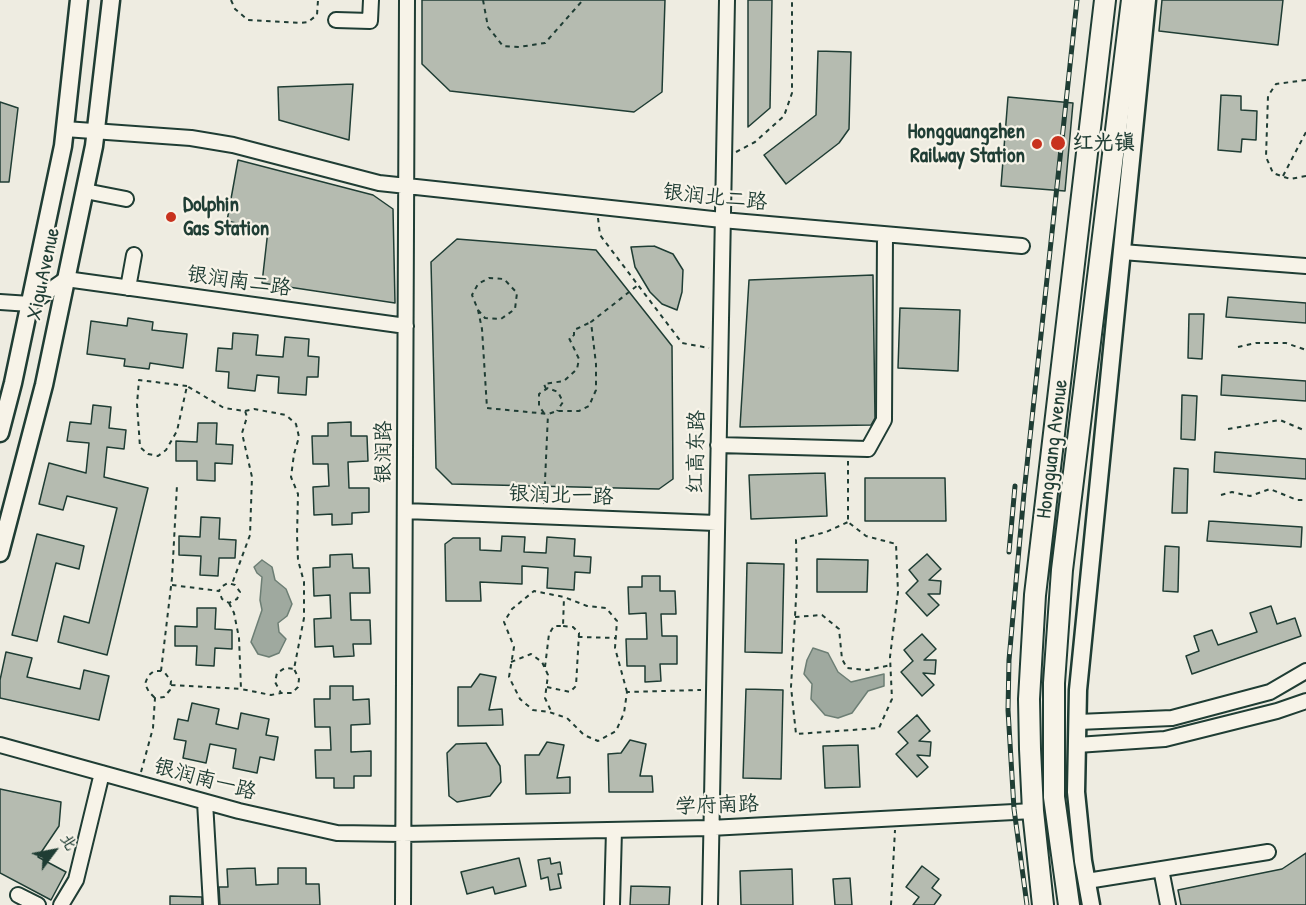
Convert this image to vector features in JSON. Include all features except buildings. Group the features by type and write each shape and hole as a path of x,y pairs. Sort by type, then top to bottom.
{"highway":[{"name":"Hongguang Avenue","path":"1043,905 1033,811 1029,699 1035,596 1105,0"},
{"name":"Hongguang Avenue","path":"1069,905 1054,797 1055,672 1064,558 1132,0"}],"main road":[{"name":"Xiqu Avenue","path":"0,433 13,383 63,146 79,0"},
{"name":"Xiqu Avenue","path":"0,553 44,386 85,191 97,126 111,0"},
{"path":"1091,905 1076,792 1078,690 1147,0"}],"street":[{"path":"336,20 370,21 371,0"},
{"name":"银润路","path":"403,905 406,0"},
{"name":"红高东路","path":"710,905 727,0"},
{"name":"银润北二路","path":"66,123 233,145 379,183 722,220 1022,246"},
{"path":"85,191 126,199"},
{"path":"718,445 868,449 885,420 885,234"},
{"path":"1122,252 1306,266"},
{"path":"128,288 134,255"},
{"path":"0,302 30,304 66,279"},
{"name":"银润南二路","path":"66,279 406,326"},
{"name":"银润北一路","path":"405,511 716,523"},
{"path":"1078,722 1172,718 1270,692 1306,671"},
{"path":"1077,745 1165,739 1277,711 1306,701"},
{"name":"银润南一路","path":"0,745 205,802 338,833 403,834"},
{"path":"61,905 76,880 102,773"},
{"path":"205,802 211,905"},
{"name":"学府南路","path":"403,834 710,828 1033,811"},
{"path":"612,905 614,830"},
{"path":"1087,881 1268,852"},
{"path":"1161,869 1168,905"},
{"path":"18,896 38,905"}],"path":[{"path":"231,0 235,9 248,20 300,22 308,22 317,15 318,0"},
{"path":"483,0 488,27 502,46 519,47 545,43 583,0"},
{"path":"723,159 754,142 784,116 792,93 792,0"},
{"path":"1306,80 1276,84 1268,96 1266,157 1273,173 1290,179 1306,176"},
{"path":"1283,176 1306,132"},
{"path":"596,207 600,235 682,343 720,350"},
{"path":"478,310 485,318 501,319 515,309 517,293 504,279 489,278 478,284 472,295 482,329 487,408 546,413 579,411 589,406 596,390 596,364 591,322"},
{"path":"546,389 544,384 564,381 578,369 579,359 569,338 574,335 574,330 591,322 638,285"},
{"path":"1238,346 1286,343 1306,350"},
{"path":"171,685 242,689 271,695 292,693 298,687 299,679 294,669 304,618 304,582 298,560 298,495 291,477 298,437 296,424 286,416 254,409 245,411 224,408 187,386 139,380 138,435 140,447 148,454 158,456 166,450 177,431 187,386"},
{"path":"544,516 546,413 539,406 540,394 546,389"},
{"path":"546,389 558,392 563,402 557,411"},
{"path":"232,584 250,535 252,477 242,433 248,417 245,411"},
{"path":"1228,429 1281,420 1306,431"},
{"path":"848,449 848,522"},
{"path":"161,671 172,585 177,485"},
{"path":"1221,495 1232,492 1250,496 1270,489 1297,500 1306,500"},
{"path":"848,522 866,537 896,544 898,592 891,665 892,699 879,728 796,734 791,687 797,580 795,540 826,532 848,522"},
{"path":"219,591 228,583 236,585 240,592 237,599 229,603"},
{"path":"172,585 219,591"},
{"path":"219,591 222,599 229,603 234,613 239,638 242,689"},
{"path":"534,591 564,597 587,606 606,608 616,621 615,648 627,692 624,713 616,731 598,741 584,735 567,718 533,710 520,699 509,677 513,647 504,622 512,609 534,591"},
{"path":"563,626 564,597"},
{"path":"795,617 822,615 839,629 842,659 847,668 867,670 891,665"},
{"path":"545,668 549,633 554,626 573,627 579,633 576,686 570,692 547,687"},
{"path":"578,637 616,638"},
{"path":"511,662 531,654 542,662 548,675 545,698 551,713"},
{"path":"281,693 275,682 277,673 285,668 294,669"},
{"path":"137,783 153,728 155,698 145,684 148,676 154,671 161,671 171,681 170,690 164,696 155,698"},
{"path":"627,692 713,689"},
{"path":"891,905 896,818"}],"shaded area":[{"path":"262,560 272,567 275,580 286,589 292,604 287,616 278,623 279,632 286,639 279,653 269,657 258,654 251,642 262,610 260,600 262,577 254,567"},
{"path":"813,648 828,653 838,672 851,682 884,674 884,686 868,691 852,713 838,718 825,715 811,699 812,684 804,674"}],"railway":[{"path":"1027,905 1014,809 1008,710 1009,660 1024,493 1077,0"},
{"path":"1009,552 1015,486"}],"place":[{"name":"红光镇","path":"1058,143"},
{"name":"Hongguangzhen Railway Station","path":"1037,144"},
{"name":"Dolphin Gas Station","path":"171,217"}]}
